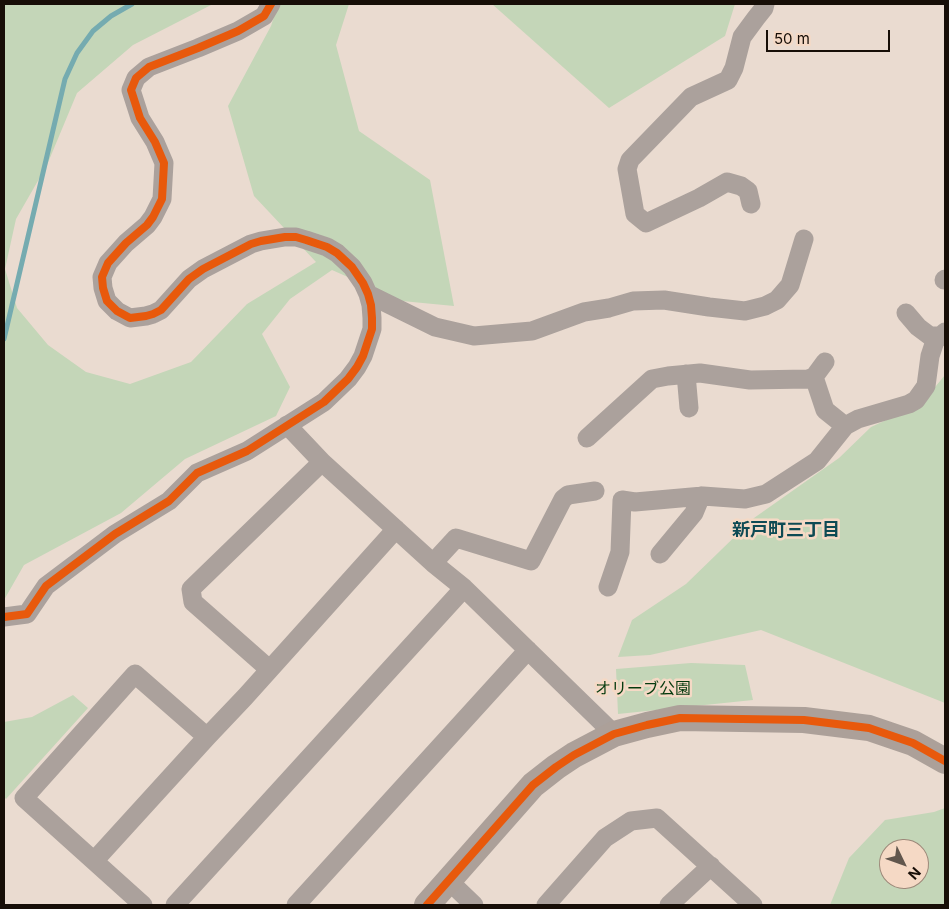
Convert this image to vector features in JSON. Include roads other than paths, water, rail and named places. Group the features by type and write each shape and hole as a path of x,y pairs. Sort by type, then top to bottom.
{"street":[{"path":"4,617 27,614 46,586 115,534 169,501 196,474 247,451 324,402 339,389 357,367 365,350 372,329 371,305 363,283 352,267 337,253 318,243 296,237 285,237 251,244 203,269 189,279 161,310 153,314 130,318 124,316 113,308 105,297 102,277 108,263 126,243 147,225 162,198 164,163 155,142 140,118 131,90 136,78 150,67 238,31 264,16 271,4"},
{"path":"751,204 748,191 742,186 727,182 699,198 646,223 635,214 627,170 630,160 691,97 728,80 734,68 742,37 765,4"},
{"path":"368,294 435,328 474,336 532,330 584,312 609,308 633,301 664,300 745,312 777,300 790,285 804,239"},
{"path":"906,313 918,327 930,336 943,334"},
{"path":"608,588 620,552 622,500 635,502 701,496 745,499 766,494 817,461 845,426 858,419 910,404 916,400 926,386 930,356 935,341 943,334"},
{"path":"588,438 652,380 700,373 750,380 808,379 820,370 825,410 845,426"},
{"path":"686,374 689,408"},
{"path":"287,426 322,462 433,563 464,588 614,734"},
{"path":"269,669 193,602 191,589 322,462"},
{"path":"433,563 456,538 531,561 563,499 568,495 595,491"},
{"path":"660,554 694,514 701,496"},
{"path":"94,861 396,529"},
{"path":"175,905 464,588"},
{"path":"296,905 528,650"},
{"path":"143,905 24,798 136,674 207,737"},
{"path":"427,905 533,785 568,759 614,734 680,718 804,720 869,728 913,743 945,761"},
{"path":"546,905 605,838 631,821 657,818 753,905"},
{"path":"669,905 711,866"},
{"path":"449,881 474,905"}],"waterway":[{"path":"4,339 65,79 77,53 93,31 111,16 132,4"}],"district":[{"name":"新戸町三丁目","path":"786,531"}],"park label":[{"name":"オリーブ公園","path":"643,689"}]}
